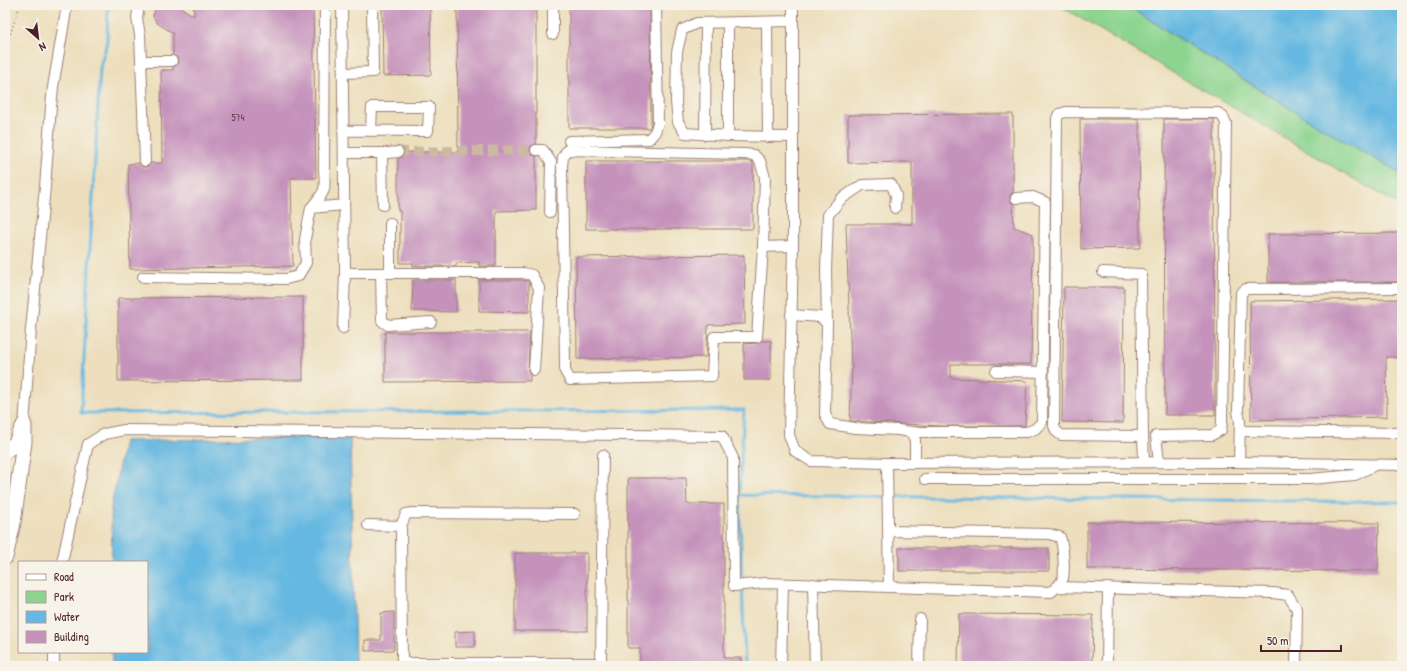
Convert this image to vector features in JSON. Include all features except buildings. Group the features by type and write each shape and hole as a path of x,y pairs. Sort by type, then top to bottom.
{"highway":[{"path":"5,451 16,443 24,425"},
{"path":"5,557 13,523 24,442 24,425"}],"street":[{"path":"24,425 53,87 67,5"},
{"path":"139,5 137,18 140,35 146,161"},
{"path":"143,277 286,278 298,276 306,263 305,239 311,208 323,193 326,186 324,170 325,5"},
{"path":"342,5 345,273 343,328"},
{"path":"343,73 373,72 372,5"},
{"path":"552,5 553,34"},
{"path":"569,141 649,139 655,132 658,123 656,5"},
{"path":"793,5 792,246 789,435 795,451 811,461 887,463 1239,462 1402,465"},
{"path":"792,137 728,136 685,133 678,122 676,102 677,52 682,30 698,23 793,21"},
{"path":"767,22 768,137"},
{"path":"705,135 706,23"},
{"path":"728,23 728,136"},
{"path":"141,61 172,61"},
{"path":"324,92 343,92"},
{"path":"343,131 428,132 429,107 372,107 371,131"},
{"path":"1143,436 1061,435 1056,431 1054,426 1056,118 1059,114 1066,112 1218,113 1223,117 1226,123 1221,430 1212,435 1156,436 1158,462"},
{"path":"536,150 543,150 551,162 550,212"},
{"path":"568,150 754,155 760,161 765,177 763,247 757,337 714,337 712,376 570,380 566,371 565,361 562,166 563,157 568,150"},
{"path":"344,153 398,152"},
{"path":"382,153 383,205"},
{"path":"895,208 896,195 891,184 862,185 841,199 828,215 826,271 828,324 825,414 830,424 855,428 911,432 1027,432 1035,429 1042,422 1045,202 1033,197 1016,198"},
{"path":"311,208 344,205"},
{"path":"390,223 382,321 388,325 431,322"},
{"path":"763,247 792,246"},
{"path":"1103,272 1141,274 1144,462"},
{"path":"345,273 523,273 532,275 539,288 534,370"},
{"path":"1239,462 1240,422 1238,411 1240,293 1246,288 1402,288"},
{"path":"791,315 821,317 828,324"},
{"path":"996,371 1043,372"},
{"path":"62,561 88,444 104,434 124,430 722,436 733,458 734,586 765,583 1051,592 1057,587 1063,577 1063,546 1060,537 1049,534 888,531"},
{"path":"1240,431 1402,433"},
{"path":"911,432 915,440 915,463"},
{"path":"575,514 406,514 401,526 402,664 601,664 603,455"},
{"path":"887,463 889,587"},
{"path":"925,479 1310,479 1355,475 1375,465"},
{"path":"368,525 401,526"},
{"path":"781,666 783,584"},
{"path":"813,584 815,666"},
{"path":"1057,587 1273,593 1288,595 1297,609 1296,666"},
{"path":"1107,666 1108,588"},
{"path":"919,666 920,619"},
{"path":"54,653 54,666"}],"path":[{"path":"5,50 20,5"}],"green space":[{"path":"1058,5 1127,5 1265,93 1402,174 1402,207"}],"water":[{"path":"1127,5 1402,5 1402,174 1298,113"},
{"path":"350,436 355,666 112,666 112,653 148,653 148,561 112,561 111,507 124,441"}],"waterway":[{"path":"108,5 107,42 100,68 81,413 744,410 739,495 1402,502"},
{"path":"739,495 745,666"}],"tunnel":[{"path":"398,152 536,150"}]}
